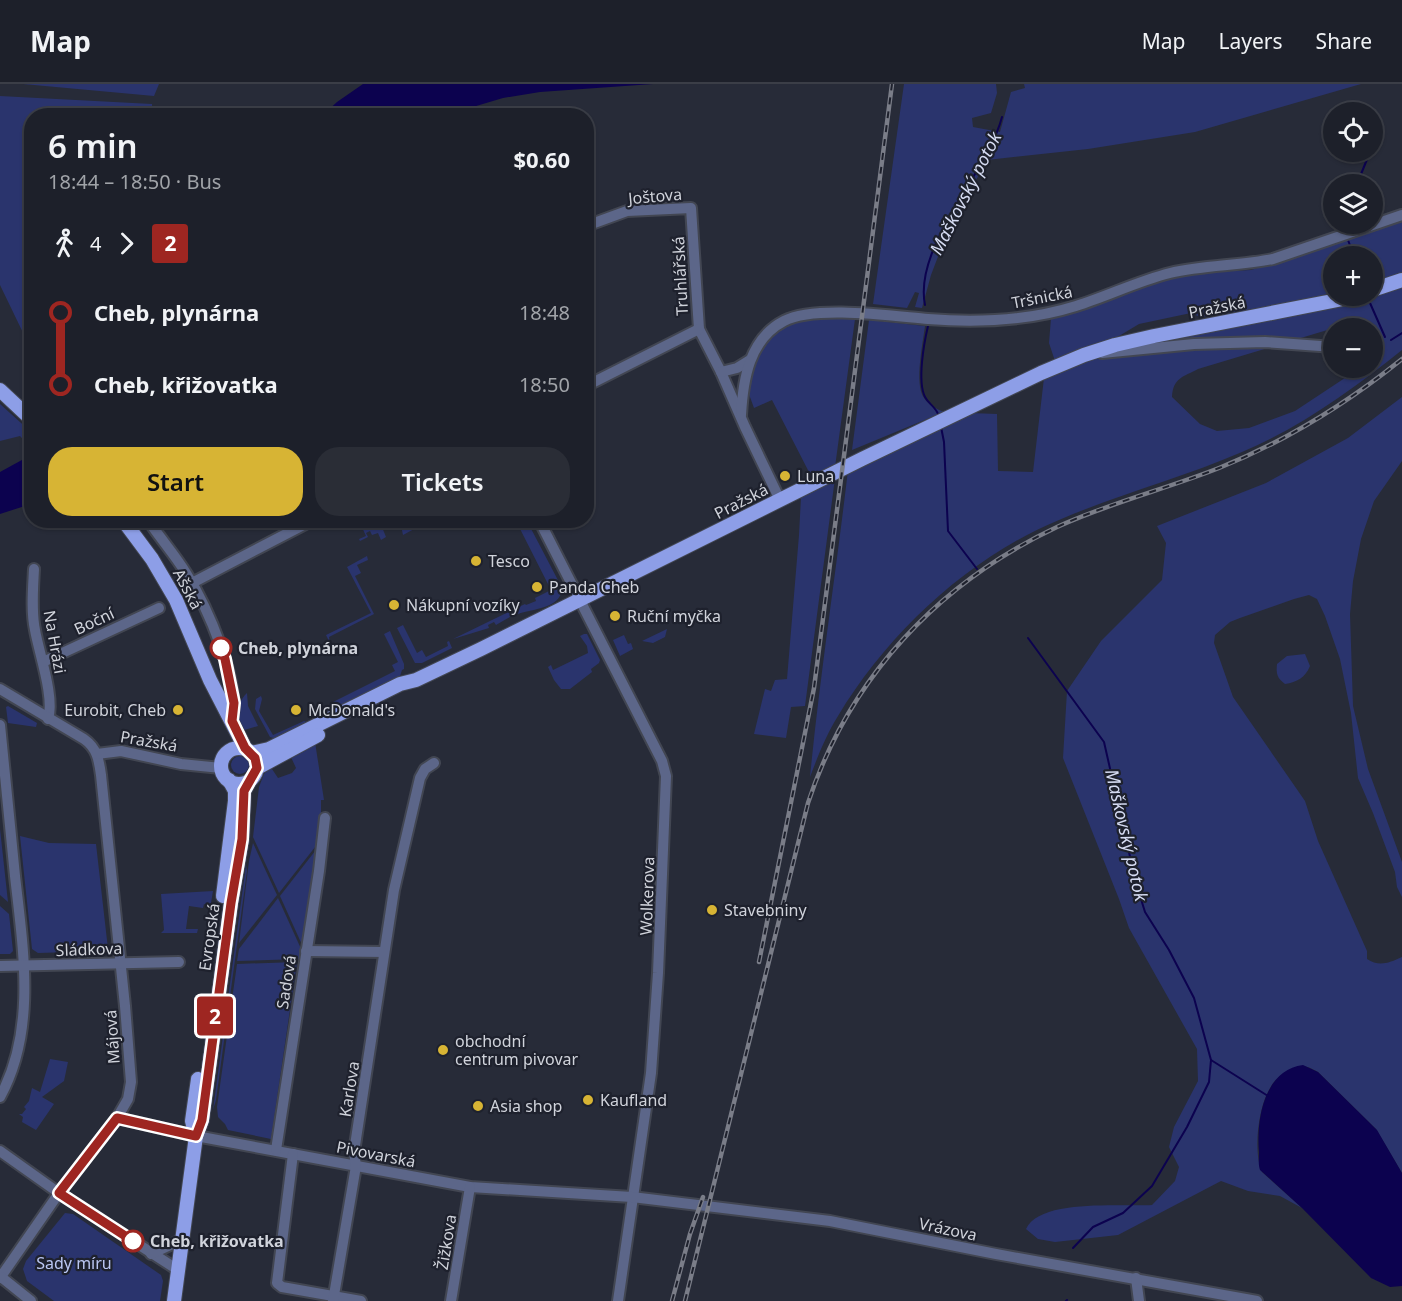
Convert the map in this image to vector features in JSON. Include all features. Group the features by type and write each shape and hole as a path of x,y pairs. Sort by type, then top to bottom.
{"main road":[{"path":"1383,286 1402,280"},
{"name":"Pražská","path":"248,751 269,749 400,684 416,680 1031,378 1083,356 1115,345 1154,336 1323,303"},
{"path":"2,393 24,413"},
{"name":"Ašská","path":"129,528 152,559 176,600 210,680 248,751"},
{"name":"Ašská","path":"210,680 212,693 230,736 229,751"},
{"name":"Pražská","path":"253,774 404,690 416,680"},
{"path":"235,748 248,751 255,758 253,774 240,783 225,777 221,768 224,757 229,751 235,748"},
{"name":"Evropská","path":"174,1301 196,1136 202,1120 240,851 244,791 253,774"},
{"name":"Evropská","path":"196,1136 192,1121 235,801 235,791 229,780"}],"street":[{"name":"Joštova","path":"594,223 627,212 691,207"},
{"name":"Truhlářská","path":"691,207 699,330 780,500"},
{"name":"Tršnická","path":"741,415 742,392 750,360 759,343 785,320 802,314 829,312 955,321 1029,316 1075,306 1172,273 1273,259 1402,215"},
{"path":"594,382 699,330"},
{"name":"Pražská","path":"1083,356 1194,344 1265,342 1323,346"},
{"path":"721,372 729,372 750,360"},
{"path":"154,528 192,583 225,659 234,703 232,721"},
{"path":"192,583 298,528"},
{"name":"Wolkerova","path":"543,528 662,761 666,776 658,973 651,1073 618,1301"},
{"name":"Na Hrázi","path":"34,569 34,629 43,662 49,705 48,719"},
{"name":"Boční","path":"43,662 159,608"},
{"name":"Pražská","path":"0,689 88,741 97,754 121,751 188,765 221,768"},
{"path":"0,725 24,965 18,1058 0,1097"},
{"name":"Májová","path":"0,1278 59,1193 117,1118 126,1104 131,1082 101,775 97,754"},
{"name":"Karlova","path":"333,1298 356,1166 354,1152 394,890 415,793 425,769 434,763"},
{"name":"Sadová","path":"276,1150 319,871 325,818"},
{"path":"306,951 384,952"},
{"name":"Sládkova","path":"0,966 179,962"},
{"name":"Pivovarská","path":"117,1118 196,1136 470,1187 632,1197"},
{"path":"0,1150 59,1193 178,1270"},
{"path":"293,1154 277,1283 282,1287 333,1298 361,1301"},
{"name":"Žižkova","path":"451,1301 470,1187"},
{"name":"Vrázova","path":"632,1197 830,1221 996,1254 1257,1301"},
{"path":"151,1254 183,1239"},
{"path":"0,1278 32,1301"},
{"path":"1136,1278 1139,1301"}],"green space":[{"path":"23,84 159,84 154,96"},
{"path":"904,84 996,84 997,93 991,113 972,118 973,127 1000,132 1011,92 1025,88 1024,84 1361,84 1195,132 1088,149 987,160 947,233 931,275 922,308 915,307 919,293 915,292 907,308 873,304"},
{"path":"0,96 152,104 152,108 24,108 24,335 0,285"},
{"path":"1402,222 1402,274 1383,281 1383,246 1326,246 1364,234 1383,234 1383,228"},
{"path":"1323,247 1323,295 1260,308 1200,317 1191,313 1139,324 1114,339 1055,361 1049,343 1051,318 1162,280 1196,273 1251,270"},
{"path":"1402,286 1402,350 1383,364 1383,318 1323,318 1323,331 1198,369 1183,376 1174,386 1172,397 1200,424 1217,431 1249,428 1295,411 1345,378 1365,378 1325,407 1264,442 1059,520 1026,536 963,576 906,627 858,685 830,731 810,777 848,470 970,413 997,414 998,471 1033,472 1044,378 1117,350 1329,306 1383,306 1383,292"},
{"path":"822,316 855,319 835,467 811,476 772,400 754,408 746,386 755,361 776,330 786,324"},
{"path":"869,320 925,326 920,363 921,392 928,403 944,412 852,450"},
{"path":"1402,397 1402,461 1374,501 1361,539 1353,581 1350,614 1353,706 1368,769 1402,862 1402,897 1397,887 1395,872 1358,778 1351,713 1340,659 1317,599 1309,595 1230,622 1215,635 1214,643 1233,697 1305,801 1318,841 1367,951 1367,959 1376,963 1384,963 1402,957 1402,1173 1376,1129 1318,1072 1302,1066 1288,1071 1273,1083 1262,1108 1257,1142 1262,1172 1302,1208 1280,1196 1248,1191 1221,1181 1118,1235 1055,1242 1038,1239 1026,1229 1034,1219 1048,1212 1083,1206 1152,1205 1175,1181 1179,1167 1169,1147 1174,1127 1198,1081 1197,1049 1129,928 1063,758 1067,691 1101,641 1162,580 1166,543 1157,526 1266,483 1348,438"},
{"path":"0,404 24,426 24,440 20,436 0,441"},
{"path":"835,478 805,706 791,707 786,738 754,734 765,689 771,691 775,680 787,679 801,497"},
{"path":"362,528 382,528 386,537 381,540 378,533 372,535 370,531 366,533 368,537 360,541 359,539 366,536"},
{"path":"402,528 416,528 403,535"},
{"path":"520,528 531,528 561,586 558,599 546,606 515,615 496,625 494,622 488,625 489,628 453,639 525,604 536,601 535,598 551,590"},
{"path":"367,556 368,560 357,565 361,573 355,576 374,614 329,637 330,643 326,635 371,613 347,567"},
{"path":"403,625 417,653 422,650 426,657 448,646 449,641 452,648 422,663 415,663 397,628"},
{"path":"667,629 665,637 653,643 642,641"},
{"path":"390,631 404,664 400,676 323,716 331,703 395,671 392,665 398,662 384,634"},
{"path":"587,634 600,660 599,663 591,669 592,672 570,689 561,689 548,667 551,665 553,670 588,653 587,646 580,636"},
{"path":"624,635 633,649 620,656 613,640"},
{"path":"1305,654 1310,666 1306,674 1300,679 1285,684 1280,680 1277,664 1287,656"},
{"path":"247,693 248,706 258,726 241,731 238,711"},
{"path":"261,696 259,711 273,735 304,721 309,723 276,739 270,737 255,709 256,699"},
{"path":"8,706 37,723 36,727 8,723 6,707"},
{"path":"315,742 324,800 321,800 319,842 279,893 253,837 259,787 270,766 278,778 292,773 296,768 290,755"},
{"path":"236,756 244,756 249,761 247,772 236,774 231,769 231,761"},
{"path":"0,829 8,902 0,895"},
{"path":"20,836 49,843 96,844 108,949 38,953 32,949"},
{"path":"253,843 277,895 239,943 249,861"},
{"path":"319,846 303,947 280,896"},
{"path":"246,865 247,871 213,1110"},
{"path":"213,891 210,909 204,904 203,908 189,906 186,929 198,929 197,933 161,933 164,930 161,894"},
{"path":"278,898 302,951 299,959 237,961 239,949"},
{"path":"0,906 9,914 13,951 10,954 0,954"},
{"path":"297,962 271,1139 228,1130 218,1117 217,1107 237,964"},
{"path":"50,1059 68,1062 64,1081 42,1097 54,1104 36,1130 22,1122 23,1117 19,1114 26,1109 24,1107 29,1101 32,1088 40,1092"},
{"name":"Sady míru","path":"65,1213 73,1214 161,1275 163,1281 160,1301 54,1301 27,1281 23,1269 26,1261"}],"shaded area":[{"path":"363,84 653,84 540,92 503,98 469,108 331,108"},
{"path":"24,459 24,506 0,514 0,472"},
{"path":"1303,1065 1318,1072 1377,1130 1402,1173 1402,1286 1390,1287 1371,1278 1302,1208 1260,1170 1258,1139 1265,1098 1279,1076"}],"waterway":[{"name":"Maškovský potok","path":"925,305 924,282 930,258 940,234 994,138 1002,117"},
{"path":"1361,174 1366,162"},
{"path":"1348,240 1350,246"},
{"path":"1371,306 1385,337"},
{"name":"Maškovský potok","path":"928,326 922,362 922,382 925,397 937,411 939,417"},
{"path":"1391,340 1402,333"},
{"name":"Maškovský potok","path":"941,427 944,442 948,531 977,569"},
{"name":"Maškovský potok","path":"1028,638 1104,742 1136,883 1145,912 1169,950 1194,998 1211,1060 1268,1096"},
{"path":"1073,1248 1093,1227 1123,1213 1152,1186 1187,1127 1209,1082 1211,1060"}],"railway":[{"path":"759,962 814,688 892,84"},
{"path":"685,1301 808,803 847,715 873,676 903,639 937,606 974,576 1014,550 1077,518 1219,468 1268,446 1337,406 1402,359"},
{"path":"672,1301 690,1234 703,1197"}],"bus line":[{"name":"2","path":"133,1241 59,1193 117,1118 196,1136 202,1120 231,903 242,839 244,791 257,768 255,758 245,748 232,721 234,703 231,682 221,648"}],"place":[{"name":"Luna","path":"785,476"},
{"name":"Tesco","path":"476,561"},
{"name":"Panda Cheb","path":"537,587"},
{"name":"Nákupní vozíky","path":"394,605"},
{"name":"Ruční myčka","path":"615,616"},
{"name":"Cheb, plynárna","path":"221,648"},
{"name":"Eurobit, Cheb","path":"178,710"},
{"name":"McDonald's","path":"296,710"},
{"name":"Stavebniny","path":"712,910"},
{"name":"obchodní centrum pivovar","path":"443,1050"},
{"name":"Kaufland","path":"588,1100"},
{"name":"Asia shop","path":"478,1106"},
{"name":"Cheb, křižovatka","path":"133,1241"}]}
